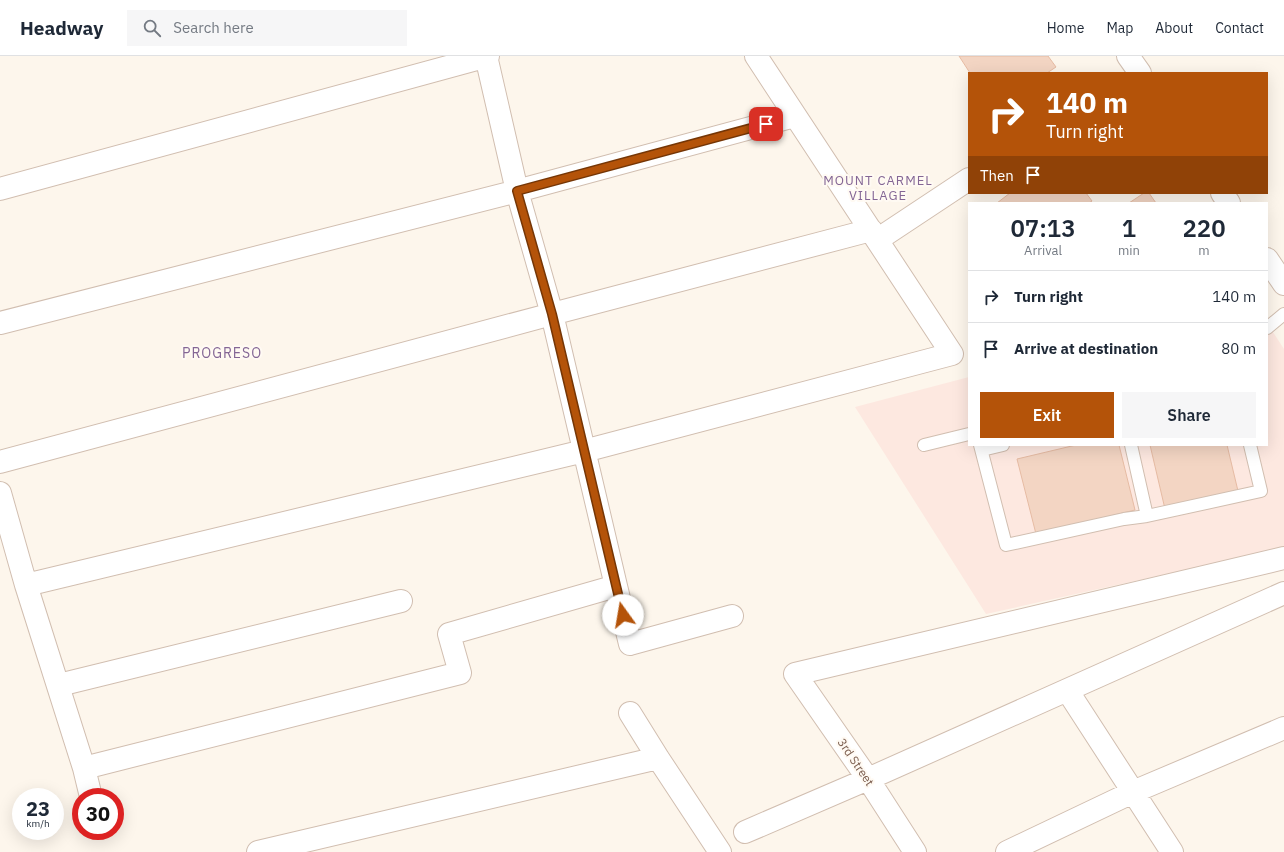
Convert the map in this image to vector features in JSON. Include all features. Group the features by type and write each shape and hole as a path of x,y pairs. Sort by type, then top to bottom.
{"street":[{"path":"0,189 487,56 517,191 552,314 630,644 732,616"},
{"path":"26,585 584,451 952,354 756,56"},
{"path":"0,323 517,191 795,116"},
{"path":"0,462 552,314 874,235 968,180"},
{"path":"1268,260 1284,284"},
{"path":"0,493 26,585 59,685 89,788"},
{"name":"3rd Street","path":"915,852 868,779 795,674 1284,558"},
{"path":"84,768 460,673 449,634 616,586"},
{"path":"745,832 868,779 1284,593"},
{"path":"59,685 401,601"},
{"path":"1067,690 1172,852"},
{"path":"630,713 720,852"},
{"path":"1007,852 1133,792 1284,728"},
{"path":"258,852 658,758"}],"lane":[{"path":"1268,327 1284,314"},
{"path":"924,445 968,434"},
{"path":"996,446 981,448 1006,545 1261,491 1250,446"},
{"path":"1131,446 1147,516"}],"shaded area":[{"path":"1268,325 1284,349 1284,548 986,614 855,407 968,377 968,446 1268,446"}],"building":[{"path":"959,56 1048,56 1056,67 1048,72 969,72"},
{"path":"1009,194 1087,194 1092,201 1090,202 998,202"},
{"path":"1142,194 1150,194 1155,202 1130,202"},
{"path":"1072,446 1119,446 1135,510 1036,534 1017,459"},
{"path":"1150,446 1227,446 1238,491 1165,509"}],"district":[{"name":"MOUNT CARMEL VILLAGE","path":"878,188"},
{"name":"PROGRESO","path":"222,353"}],"route":[{"path":"623,615 552,314 517,191 766,124"}]}
